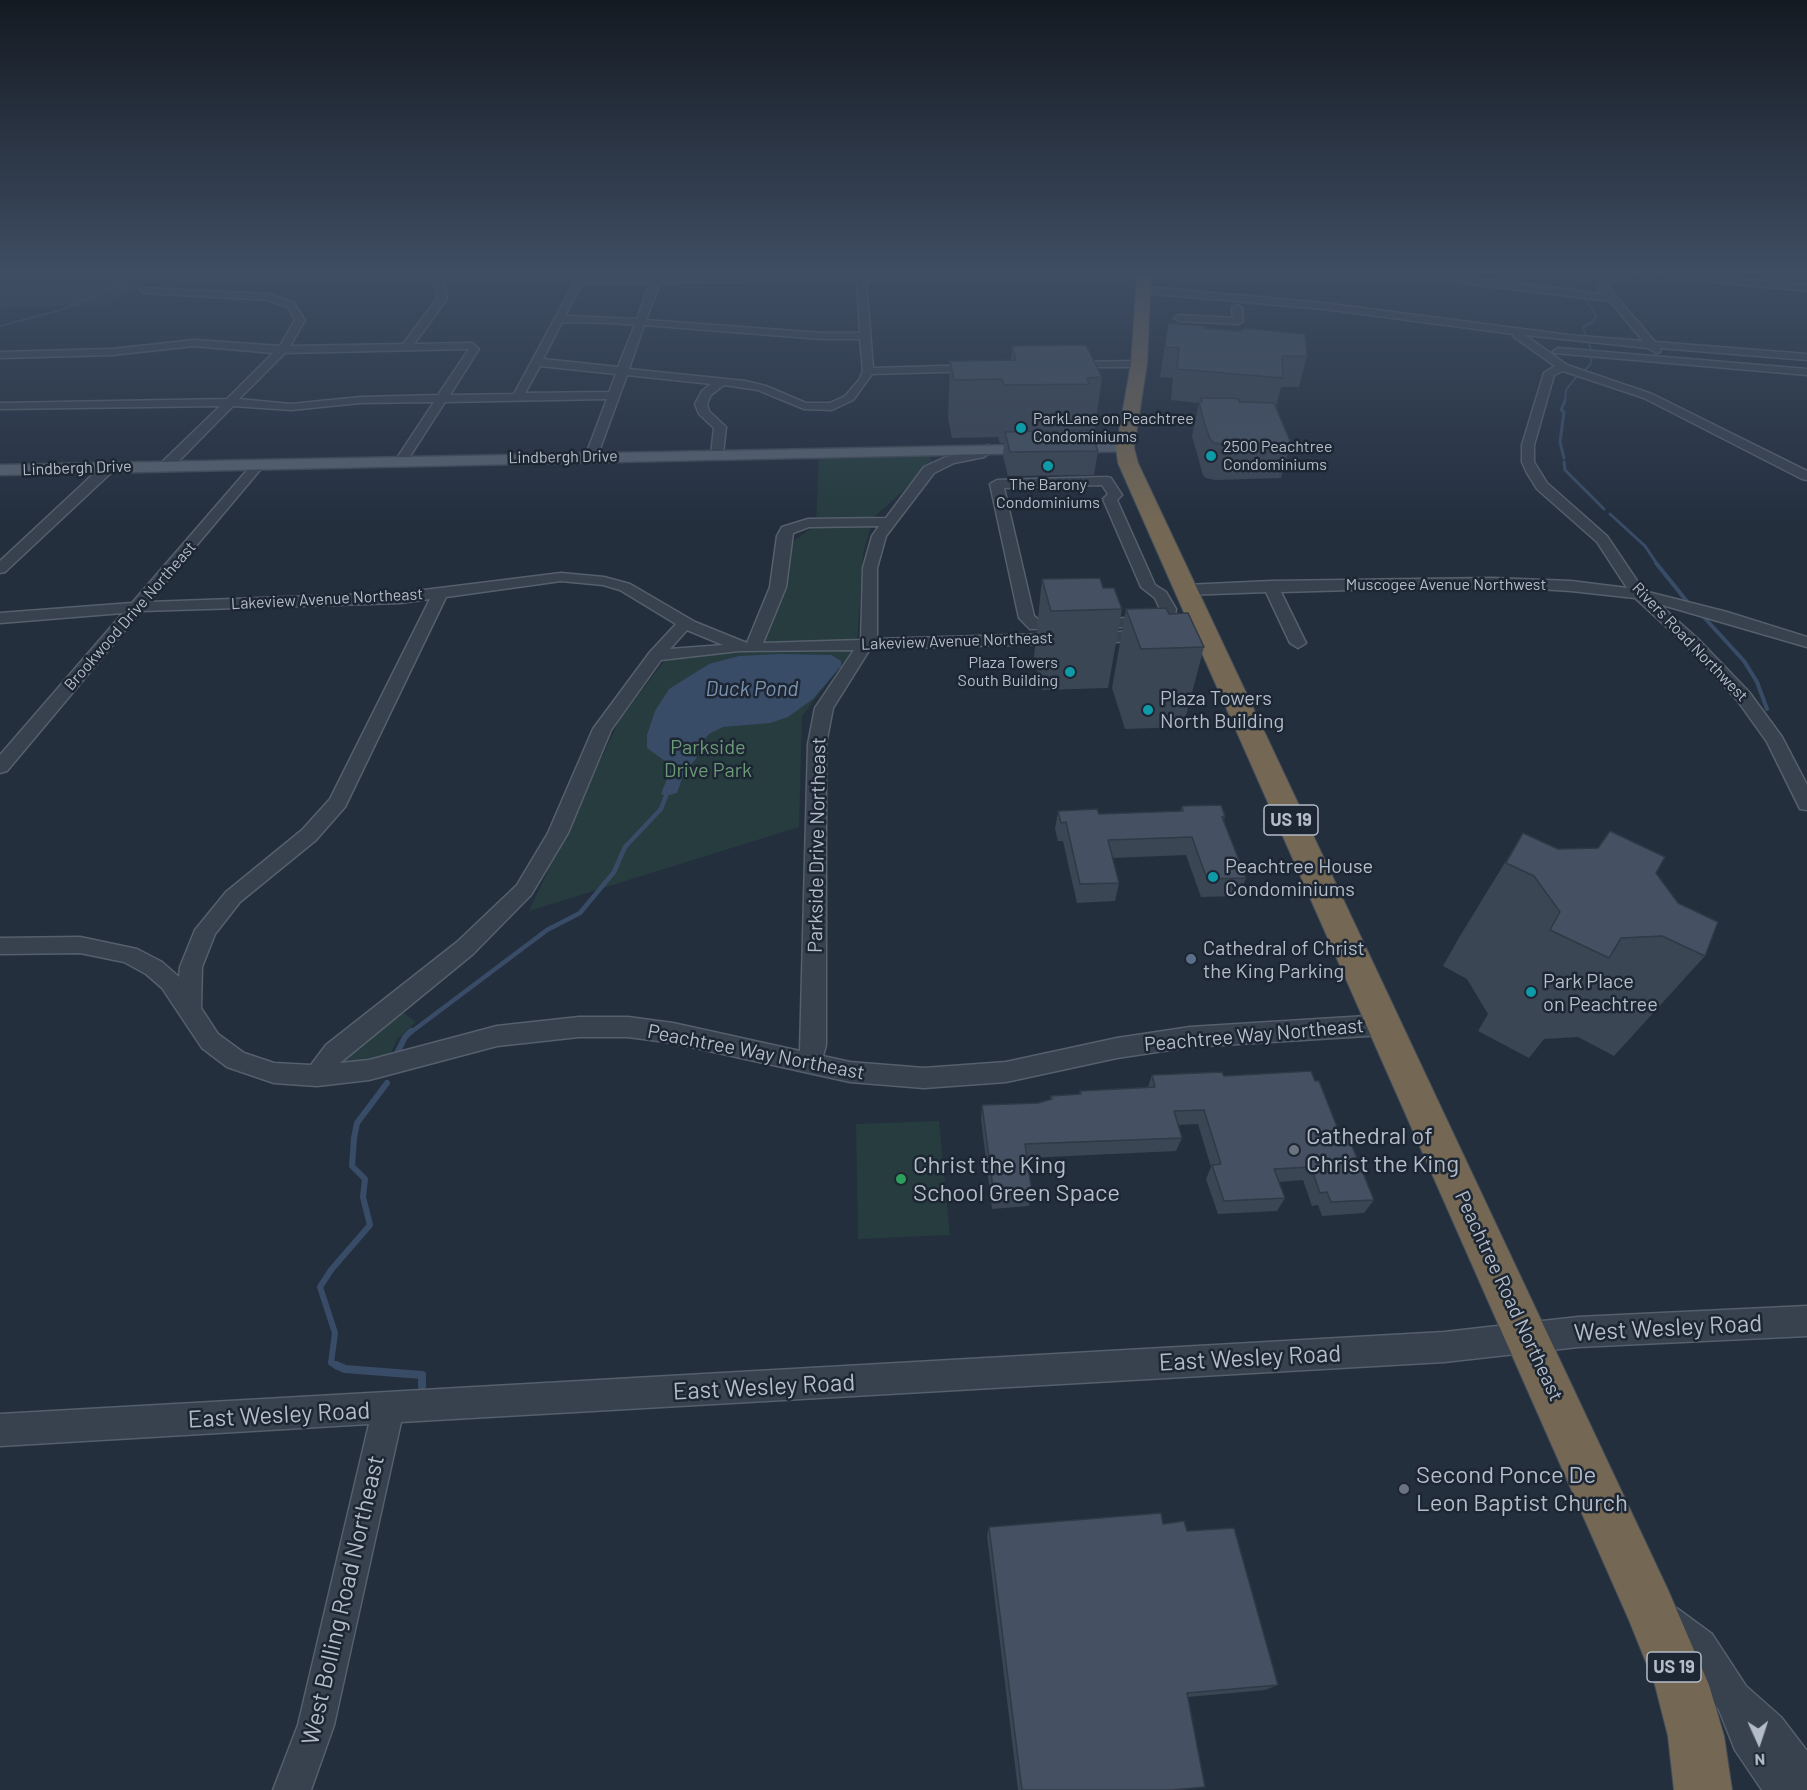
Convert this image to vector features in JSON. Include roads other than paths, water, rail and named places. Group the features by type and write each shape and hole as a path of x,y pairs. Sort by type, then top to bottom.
{"highway":[{"name":"Peachtree Road Northeast","path":"1140,358 1125,448 1128,463 1143,498 1186,590 1190,635 1383,1025 1650,1608"},
{"name":"US 19","path":"1650,1608 1682,1685 1696,1736 1704,1789"}],"main road":[{"name":"Lindbergh Drive","path":"0,470 717,454 1125,448"}],"street":[{"path":"165,466 274,358"},
{"path":"401,461 468,358"},
{"path":"518,396 539,358"},
{"path":"591,457 628,358"},
{"path":"537,362 754,385 804,406 825,408 838,405 849,398 864,381 868,371 867,358"},
{"path":"1550,358 1563,367 1648,396 1807,476"},
{"path":"1629,358 1807,372"},
{"path":"1663,358 1666,361"},
{"path":"1057,366 1139,364"},
{"name":"Rivers Road Northwest","path":"1563,367 1549,373 1528,445 1528,462 1542,486 1602,539 1639,594 1692,642 1745,699 1776,741 1807,804"},
{"path":"868,371 992,368"},
{"path":"717,454 720,427 703,412 701,404 706,393 722,381"},
{"path":"0,406 230,402 291,407 360,400 614,395"},
{"name":"Parkside Drive Northeast","path":"809,1064 814,1045 819,728 833,691 867,644 872,632 871,557 879,536 929,470 950,460 980,454 988,449"},
{"name":"Brookwood Drive Northeast","path":"0,767 259,464"},
{"path":"0,569 109,467"},
{"path":"1054,632 1036,626 1027,618 997,484 1106,481 1114,495 1110,499"},
{"path":"1110,499 1143,498"},
{"path":"1080,631 1166,621 1168,609 1161,595 1149,587 1110,499"},
{"path":"749,648 778,587 784,536 787,530 808,523 891,522"},
{"name":"Lakeview Avenue Northeast","path":"0,618 137,607 361,601 440,593 538,579 582,578 626,587 685,623 749,648"},
{"name":"Muscogee Avenue Northwest","path":"1186,590 1492,582 1581,586 1639,594 1721,615 1807,642"},
{"path":"1271,586 1298,644"},
{"path":"189,1012 191,967 206,930 233,897 309,835 338,802 440,593"},
{"path":"317,1076 334,1052 465,948 524,890 558,833 602,729 656,655 685,623"},
{"name":"Lakeview Avenue Northeast","path":"656,655 682,651 867,644 1080,631 1190,635"},
{"name":"Peachtree Way Northeast","path":"0,946 80,945 129,954 154,968 170,982 210,1041 236,1060 274,1073 317,1076 369,1070 497,1036 584,1026 628,1027 673,1032 809,1064 885,1076 958,1077 1006,1072 1117,1048 1190,1037 1383,1025"},
{"name":"West Wesley Road","path":"1528,1338 1578,1332 1807,1321"},
{"name":"East Wesley Road","path":"0,1430 1432,1347 1528,1338"},
{"name":"West Bolling Road Northeast","path":"292,1790 304,1763 316,1725 388,1409"},
{"path":"1650,1608 1699,1647 1733,1699 1748,1737 1785,1790"},
{"path":"1733,1699 1768,1730 1807,1782"}],"water":[{"name":"Duck Pond","path":"831,655 841,661 841,666 813,699 788,717 770,723 723,727 709,734 700,744 696,759 685,770 677,793 666,796 661,794 672,766 647,748 647,735 655,711 669,689 709,664 739,656"}],"waterway":[{"path":"1583,372 1590,365 1592,358"},
{"path":"1565,402 1566,390 1577,376"},
{"path":"1564,458 1560,442 1564,412 1561,410 1565,401"},
{"path":"1564,462 1565,470 1604,509"},
{"path":"1610,514 1645,546 1657,564"},
{"path":"1656,563 1689,604"},
{"path":"1701,614 1744,661 1757,682 1767,709"},
{"path":"410,1033 547,930 580,913 614,872 625,847 661,809 666,796"},
{"path":"395,1057 405,1037 411,1031"},
{"path":"339,1366 331,1363 335,1333 320,1287 331,1270 370,1225 363,1197 365,1179 352,1166 354,1138 357,1123 387,1083"},
{"path":"336,1365 345,1369 422,1375 422,1386"}],"place":[{"name":"ParkLane on Peachtree Condominiums","path":"1021,428"},
{"name":"2500 Peachtree Condominiums","path":"1211,456"},
{"name":"The Barony Condominiums","path":"1048,466"},
{"name":"Plaza Towers South Building","path":"1070,672"},
{"name":"Plaza Towers North Building","path":"1148,710"},
{"name":"Peachtree House Condominiums","path":"1213,877"},
{"name":"Cathedral of Christ the King Parking","path":"1191,959"},
{"name":"Park Place on Peachtree","path":"1531,992"},
{"name":"Cathedral of Christ the King","path":"1294,1150"},
{"name":"Christ the King School Green Space","path":"901,1179"},
{"name":"Second Ponce De Leon Baptist Church","path":"1404,1489"}],"park label":[{"name":"Parkside Drive Park","path":"708,758"}]}
